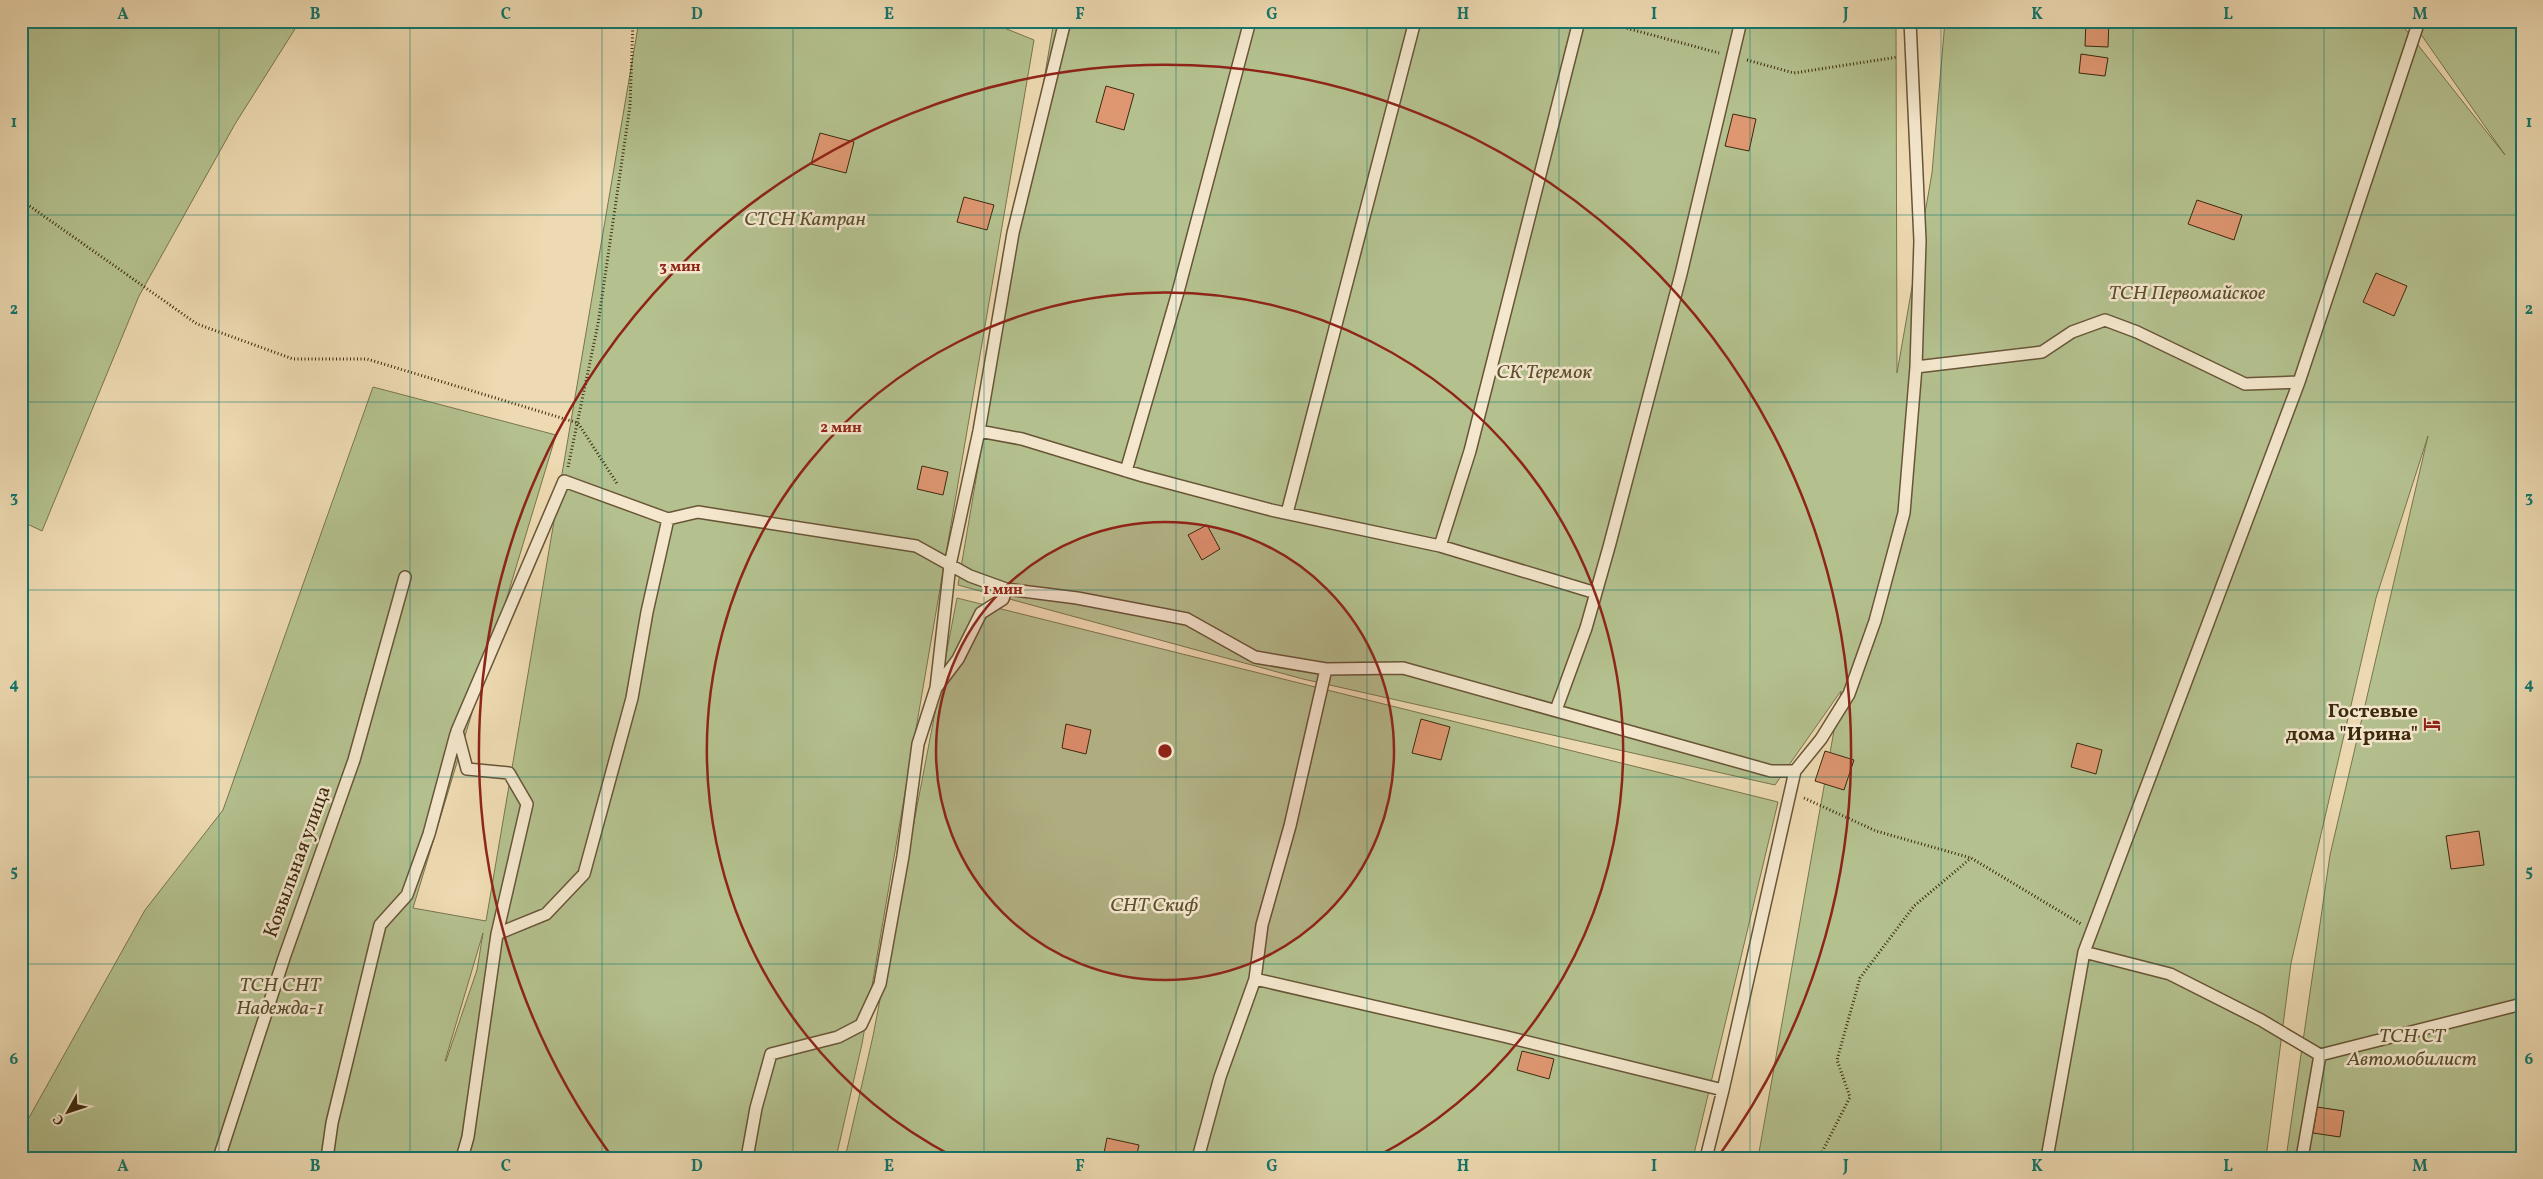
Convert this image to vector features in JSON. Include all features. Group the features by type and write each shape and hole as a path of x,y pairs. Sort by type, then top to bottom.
{"lane":[{"path":"747,1158 756,1108 771,1054 838,1037 861,1025 880,984 903,856 918,744 936,688 950,565 979,431 1013,233 1065,21"},
{"path":"1126,471 1178,292 1250,21"},
{"path":"1287,513 1415,21"},
{"path":"1440,546 1470,451 1578,21"},
{"path":"1556,710 1596,594 1681,274 1741,21"},
{"path":"1706,1158 1795,771 1821,739 1849,694 1875,621 1904,513 1916,367 1920,241 1910,55 1910,21"},
{"path":"2047,1158 2084,952 2299,382 2419,21"},
{"path":"1916,367 2042,352 2072,332 2104,320 2138,332 2245,384 2299,382"},
{"path":"979,431 1022,439 1126,471 1287,513 1440,546 1596,594"},
{"path":"328,1158 332,1123 380,925 406,895 429,834 457,731 564,481 668,519 698,512 916,546 970,576 1006,589 1077,598 1187,618 1255,657 1326,669 1403,668 1771,771 1795,771"},
{"path":"497,934 546,914 584,874 632,698 647,612 668,519"},
{"name":"Ковыльная улица","path":"219,1158 284,958 354,760 405,577"},
{"path":"936,688 958,659 981,613 1003,599 1006,589"},
{"path":"1198,1158 1220,1077 1254,978 1262,925 1290,826 1326,669"},
{"path":"457,731 466,769 508,773 527,804 497,934 468,1137 462,1158"},
{"path":"2084,952 2170,974 2261,1020 2320,1055 2522,1004"},
{"path":"1254,978 1723,1090"},
{"path":"2302,1158 2320,1055"}],"path":[{"path":"564,481 598,324 630,106 634,21"},
{"path":"1600,21 1720,53"},
{"path":"1738,58 1794,73 1910,55"},
{"path":"21,200 197,324 293,359 367,359 578,422 631,505"},
{"path":"1791,791 1876,831 1971,858 2092,931"},
{"path":"1819,1158 1850,1097 1837,1060 1860,978 1914,906 1971,858"}],"green space":[{"path":"21,21 300,21 235,124 139,296 42,531 21,521"},
{"name":"СТСН Катран","path":"639,21 987,21 1034,40 862,1044 836,1158 21,1158 21,1132 145,910 223,810 373,387 556,435 413,908 486,921","holes":["483,933 477,970 446,1061 445,1061"]},
{"path":"1054,21 1896,21 1897,373 1932,173 1945,21 2399,21 2505,155 2420,33 2424,21 2522,21 2522,1158 2286,1158 2330,855 2428,436 2376,598 2291,963 2266,1158 1758,1158 1841,691 1775,785 1303,679 958,585"},
{"name":"СНТ Скиф","path":"957,598 1778,802 1693,1158 845,1158 873,1036"}],"building":[{"path":"1273,21 1288,21 1287,26"},
{"path":"2086,21 2109,21 2108,47 2085,46"},
{"path":"2081,54 2108,58 2105,76 2079,73"},
{"path":"1106,86 1134,94 1124,130 1096,122"},
{"path":"1733,114 1756,119 1749,151 1725,146"},
{"path":"820,133 854,142 846,173 811,164"},
{"path":"964,197 994,205 987,230 957,222"},
{"path":"2197,200 2242,215 2234,240 2188,224"},
{"path":"2376,273 2407,286 2394,316 2363,302"},
{"path":"922,466 948,472 943,495 917,489"},
{"path":"1207,525 1220,549 1202,560 1188,535"},
{"path":"1421,719 1450,727 1441,760 1412,753"},
{"path":"1066,724 1091,730 1086,754 1062,748"},
{"path":"2077,743 2102,750 2096,774 2071,767"},
{"path":"1825,751 1854,760 1844,790 1815,781"},
{"path":"2479,831 2484,865 2451,869 2446,836"},
{"path":"1522,1051 1554,1059 1549,1079 1517,1070"},
{"path":"2317,1107 2344,1111 2340,1137 2313,1133"},
{"path":"1107,1138 1139,1145 1136,1158 1103,1158"}],"place":[{"name":"Гостевые дома \"Ирина\"","path":"2432,724"}],"park label":[{"name":"ТСН Первомайское","path":"2187,294"},
{"name":"СК Теремок","path":"1544,373"},
{"name":"ТСН СНТ Надежда-1","path":"280,998"},
{"name":"ТСН СТ Автомобилист","path":"2412,1048"}]}
